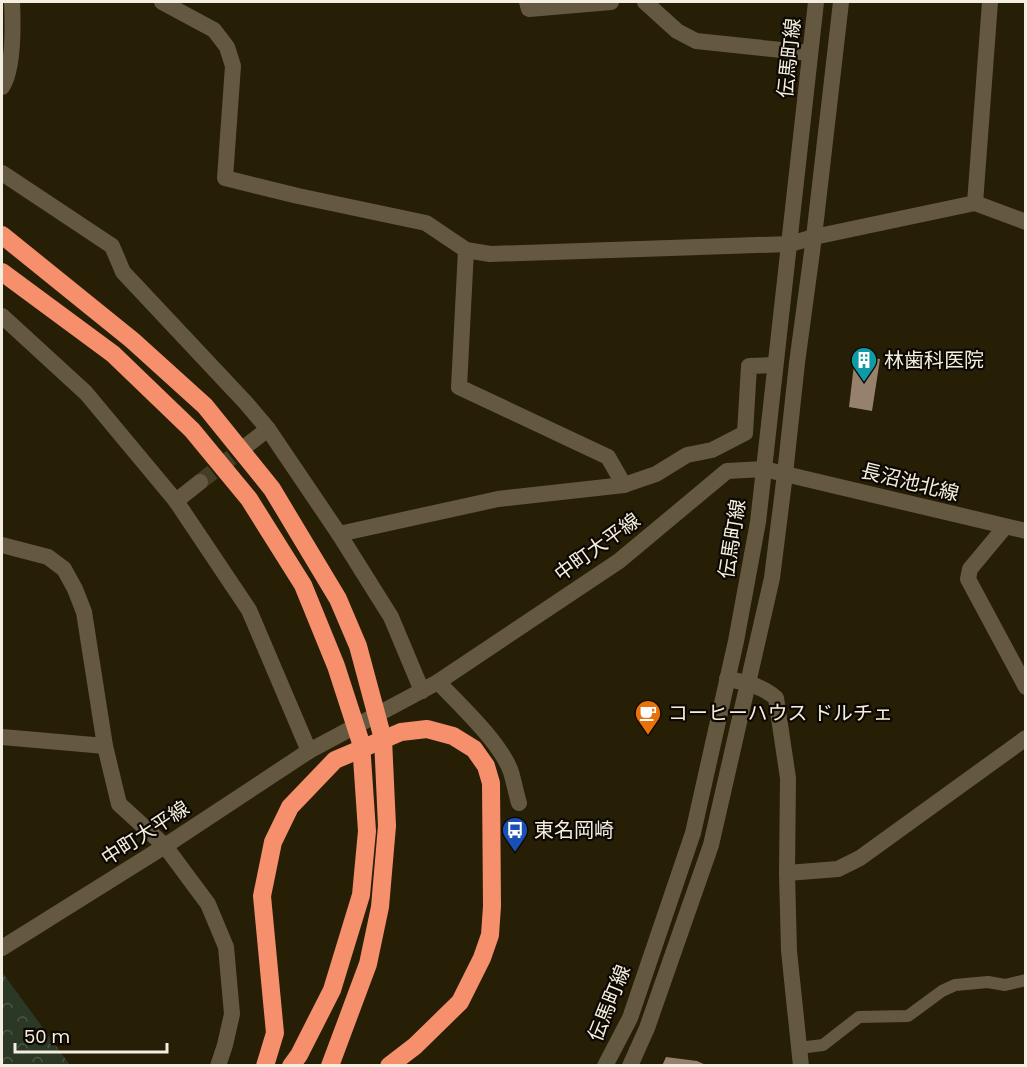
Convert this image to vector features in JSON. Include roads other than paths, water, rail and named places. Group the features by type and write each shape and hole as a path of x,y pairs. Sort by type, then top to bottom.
{"highway":[{"path":"2,235 132,340 205,406 272,489 338,599 358,646 383,739 387,826 380,907 368,964 330,1065"},
{"path":"2,241 37,263"},
{"path":"4,274 113,354 192,430 249,499 303,585 336,666 360,741 363,768 367,831 361,895 332,990 299,1055 291,1065"},
{"path":"265,1065 275,1033 262,896 273,842 290,807 335,760 401,732 427,729 453,736 474,749 486,766 491,783 492,906 490,935 482,958 460,1002 415,1046 389,1065"}],"street":[{"path":"2,87 6,81 11,53 12,2"},
{"path":"162,2 214,30 227,47 233,66 225,178 426,223 466,250 500,254 790,244 975,203 1026,222"},
{"path":"526,2 529,9 612,2"},
{"path":"645,2 677,31 696,40 810,53"},
{"name":"伝馬町線","path":"605,1065 630,1018 693,833 736,641 758,522 816,2"},
{"path":"630,1065 647,1028 711,844 772,578 841,2"},
{"path":"975,203 990,2"},
{"path":"2,173 112,246 123,272 267,429 339,534 391,617 422,691"},
{"path":"466,250 459,387 608,457 624,485"},
{"path":"2,316 86,393 176,501 249,610 309,751"},
{"path":"339,534 498,499 624,485 656,474 687,455 712,450 745,433 749,366 775,365"},
{"path":"246,446 267,429"},
{"name":"中町大平線","path":"2,948 165,846 309,751 438,682 619,561 727,471 764,470 785,474"},
{"name":"長沼池北線","path":"785,474 1026,531"},
{"path":"176,501 200,482"},
{"path":"1005,527 970,569 969,579 1026,687"},
{"path":"2,545 48,557 64,569 84,612 105,746 119,804 165,846 208,904 226,947 232,1014 218,1065"},
{"path":"728,679 748,683 770,692 776,698 788,778 789,951 801,1065"},
{"path":"438,682 502,754 511,771 519,803"},
{"path":"2,737 105,746"},
{"path":"787,873 838,868 860,858 1026,738"}],"lane":[{"path":"799,1048 823,1045 859,1017 908,1016 942,991 955,985 988,982 1005,985 1026,980"}],"tunnel":[{"path":"200,482 246,446"}],"place":[{"name":"林歯科医院","path":"864,383"},
{"name":"コーヒーハウス ドルチェ","path":"648,736"},
{"name":"東名岡崎","path":"515,853"}]}
